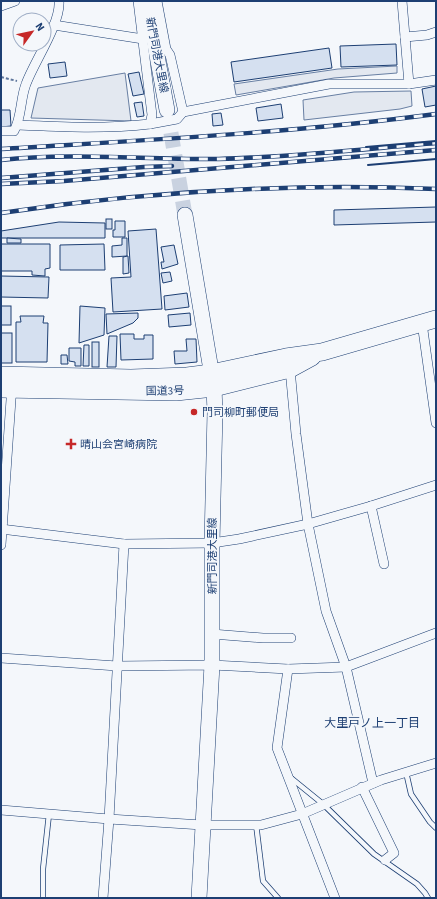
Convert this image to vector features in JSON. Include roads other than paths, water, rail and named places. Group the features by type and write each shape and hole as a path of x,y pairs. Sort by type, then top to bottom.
{"highway":[{"name":"国道3号","path":"7,382 176,392 286,357 322,352 429,321"},
{"name":"国道3号","path":"212,381 290,369 322,352"}],"main road":[{"name":"新門司港大里線","path":"146,1 168,110"},
{"name":"新門司港大里線","path":"186,216 212,381 215,412 212,543 212,665 199,898"}],"street":[{"path":"1,6 15,1"},
{"path":"1,132 14,131 17,125 22,96 26,84 54,24 59,1"},
{"path":"138,1 152,115 150,124"},
{"path":"157,1 166,49 170,55 183,112"},
{"path":"402,1 409,84"},
{"path":"54,24 143,39"},
{"path":"405,37 427,35 436,32"},
{"path":"17,125 115,127 150,124 177,118 183,112 328,84 409,84 436,80"},
{"path":"429,321 436,423"},
{"path":"290,369 296,434 308,524 326,611 346,667 373,783"},
{"path":"1,545 7,382"},
{"path":"2,529 124,544 212,543 308,524 371,506 436,484"},
{"path":"371,506 384,564"},
{"path":"103,898 109,819 124,544"},
{"path":"1,658 117,666 212,665 288,669 346,667 436,633"},
{"path":"212,634 262,638 291,638"},
{"path":"288,669 277,748 335,898"},
{"path":"1,810 109,819 202,824 256,824 276,821 302,814 362,787 436,763"},
{"path":"362,787 394,853 384,860"}],"lane":[{"path":"406,772 411,794 430,822 436,828"},
{"path":"286,774 323,804 374,854 417,884 425,892 428,898"},
{"path":"44,898 43,869 49,814"},
{"path":"256,824 263,881 278,898"}],"tunnel":[{"path":"167,110 185,215"}],"railway":[{"path":"1,149 273,131 382,121 436,114"},
{"path":"1,160 82,156 192,159 246,158 436,143"},
{"path":"1,184 64,181 436,150"},
{"path":"1,178 172,166"},
{"path":"1,213 108,200 218,191 328,187 436,189"}],"place":[{"name":"門司柳町郵便局","path":"194,412"},
{"name":"晴山会宮崎病院","path":"71,444"}],"district":[{"name":"大里戸ノ上一丁目","path":"372,723"}]}
